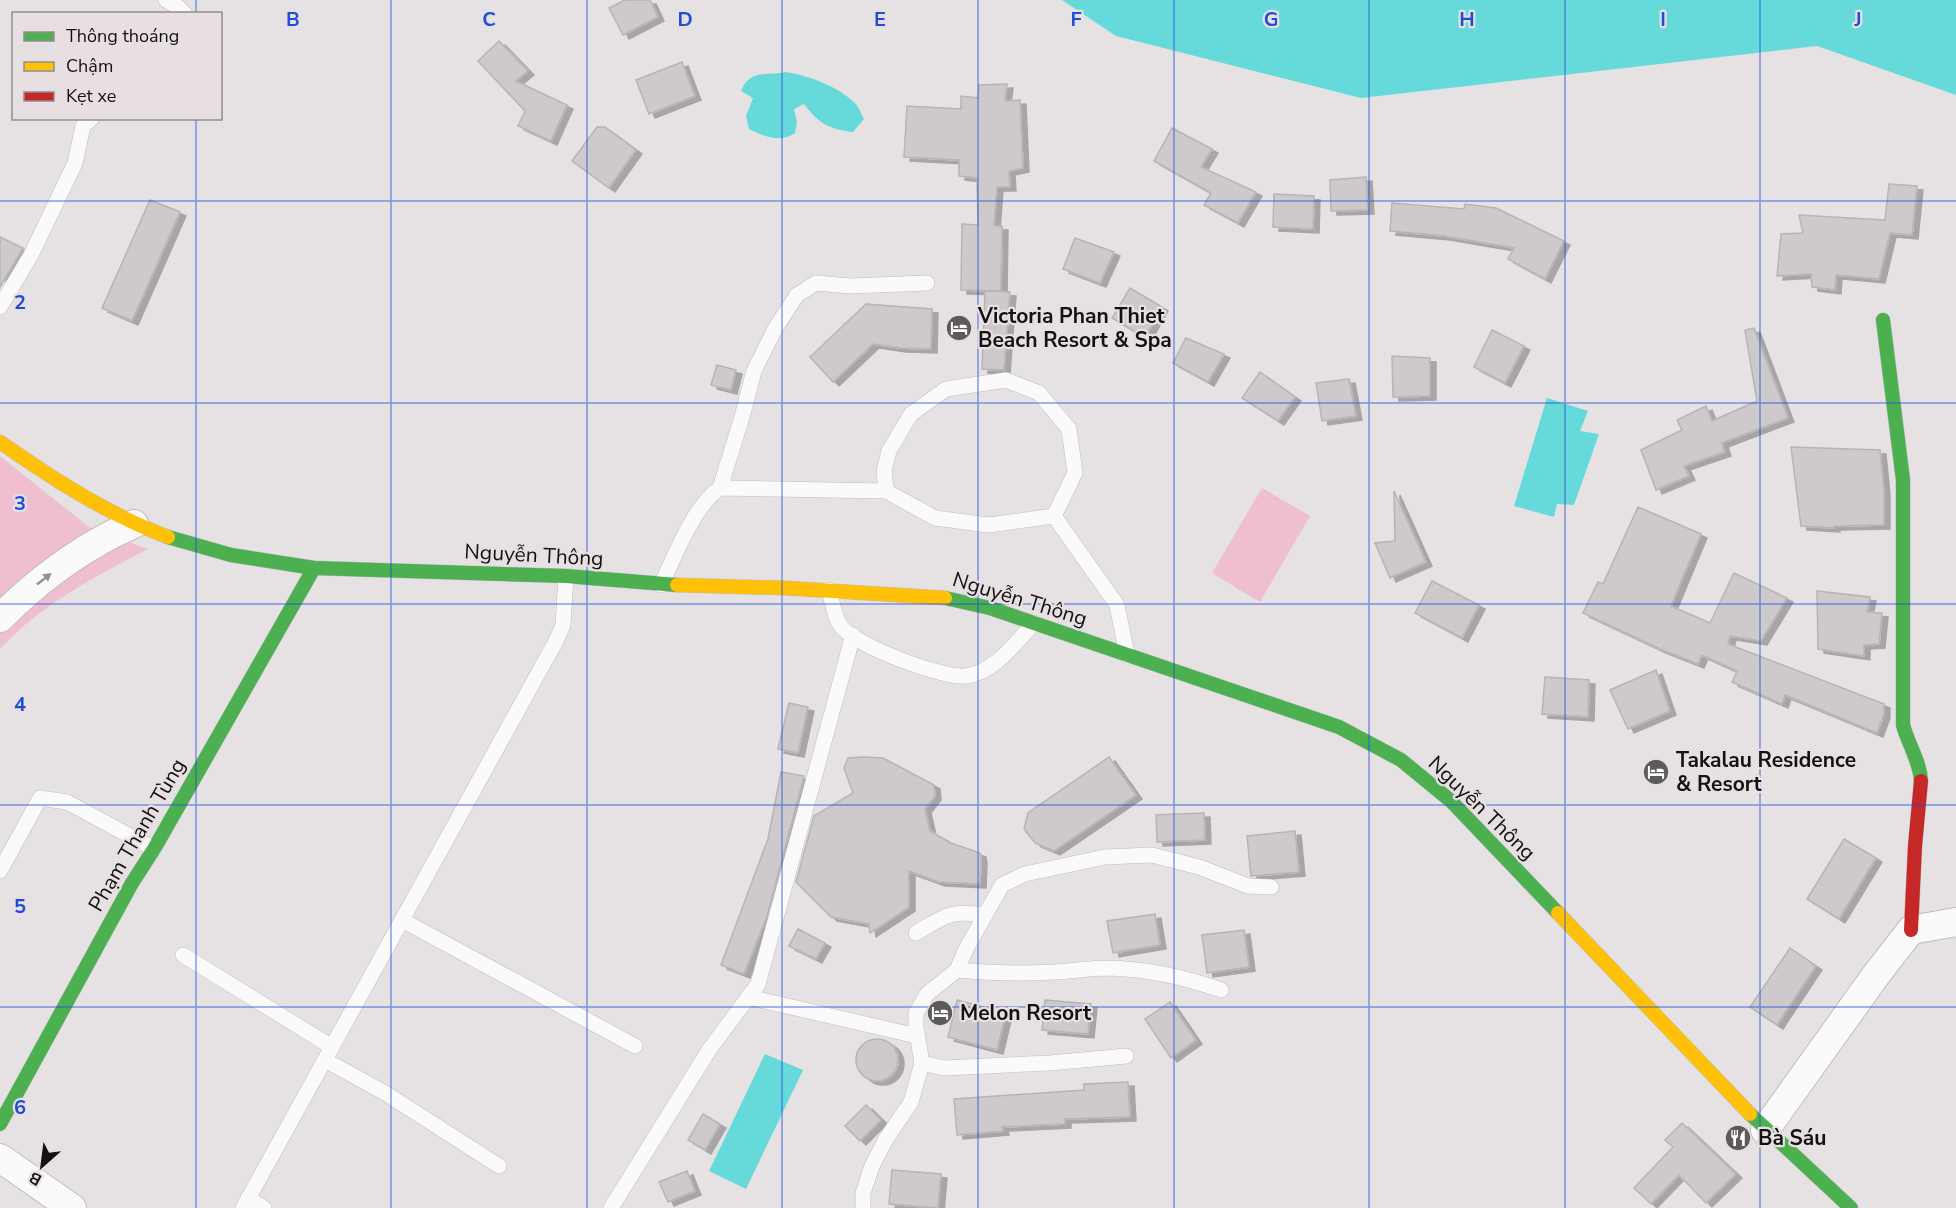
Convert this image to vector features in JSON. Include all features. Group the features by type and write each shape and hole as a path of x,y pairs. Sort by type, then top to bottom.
{"main road":[{"path":"1883,320 1903,480 1903,725 1907,742 1920,768 1922,782 1915,846 1911,930"},
{"name":"Nguyễn Thông","path":"0,442 53,480 134,524 180,542 231,555 314,568 566,576 661,585 936,596 990,608 1339,727 1401,760 1451,801 1765,1130 1851,1208"},
{"name":"Phạm Thanh Tùng","path":"0,1125 126,894 314,568"}],"street":[{"path":"0,618 23,596 81,551 134,524"},
{"path":"1765,1130 1911,930 1956,922"},
{"path":"0,1158 72,1208"}],"lane":[{"path":"166,0 183,12"},
{"path":"0,307 31,255 75,163 83,126 90,120"},
{"path":"720,488 754,371 776,327 797,295 816,283 851,286 927,283"},
{"path":"886,491 884,471 889,451 911,414 946,389 1006,380 1039,393 1068,429 1075,473 1054,516"},
{"path":"661,585 698,511 711,494 720,488 839,492 886,491 935,518 989,525 1054,516"},
{"path":"1054,516 1117,605 1127,655"},
{"path":"264,1208 246,1203 556,642 563,625 566,576"},
{"path":"829,590 840,626 874,650 923,668 966,676 995,664 1034,623"},
{"path":"611,1208 709,1050 758,984 854,636"},
{"path":"0,871 40,798 67,802 154,849"},
{"path":"863,1208 863,1193 872,1166 886,1139 911,1102 922,1063 916,1013 927,994 957,970 966,949 1002,885 1025,874 1105,857 1152,855 1199,867 1248,886 1271,887"},
{"path":"916,933 947,914 962,912 985,915"},
{"path":"402,920 635,1046"},
{"path":"183,955 385,1093 499,1166"},
{"path":"957,970 992,974 1108,968 1156,972 1221,990"},
{"path":"748,998 917,1036"},
{"path":"922,1063 944,1068 1050,1063 1126,1056"}],"shaded area":[{"path":"0,456 89,527 148,549 51,605 0,649"},
{"path":"1262,488 1310,516 1260,602 1212,573"}],"water":[{"path":"1062,0 1956,0 1956,95 1817,46 1361,98 1116,36"},
{"path":"786,72 814,79 832,87 855,103 864,119 853,132 837,129 820,121 804,104 794,109 797,122 795,133 789,136 772,138 749,129 746,116 753,98 741,91 745,84 754,76"},
{"path":"1547,398 1588,411 1580,431 1599,434 1574,505 1557,504 1554,517 1514,506"},
{"path":"765,1054 803,1070 746,1189 709,1171"}],"building":[{"path":"625,0 650,0 658,17 623,35 609,8"},
{"path":"499,41 528,71 516,81 567,105 551,141 518,126 525,111 478,61"},
{"path":"682,62 695,96 649,114 636,80"},
{"path":"1007,84 1005,101 1020,100 1023,168 1009,171 1010,187 997,187 994,226 1002,226 1001,291 961,290 962,224 978,225 977,178 959,176 959,160 904,157 907,106 961,109 961,96 978,98 979,85"},
{"path":"597,127 605,127 636,150 609,188 572,161"},
{"path":"1172,128 1212,149 1201,167 1256,192 1238,223 1204,205 1211,193 1154,161"},
{"path":"1366,177 1368,210 1331,211 1330,180"},
{"path":"1889,184 1917,186 1912,235 1890,233 1879,279 1836,275 1835,290 1812,287 1811,274 1777,276 1781,234 1803,233 1799,215 1885,220"},
{"path":"1274,194 1314,196 1313,229 1273,227"},
{"path":"150,200 180,212 132,321 102,308"},
{"path":"1392,203 1464,209 1465,204 1496,208 1564,241 1545,279 1508,259 1514,248 1444,236 1390,231"},
{"path":"0,237 23,248 0,287"},
{"path":"1075,238 1114,252 1100,283 1063,269"},
{"path":"1130,288 1162,307 1147,334 1139,334 1112,318"},
{"path":"985,291 1010,292 1004,370 982,369"},
{"path":"866,304 932,309 931,349 873,344 833,382 810,357"},
{"path":"1754,328 1788,418 1722,443 1725,452 1684,466 1689,476 1656,490 1641,450 1682,430 1677,420 1706,406 1712,421 1757,401 1745,330"},
{"path":"1492,330 1524,346 1505,383 1474,367"},
{"path":"1186,338 1224,354 1208,382 1173,363"},
{"path":"1392,356 1430,358 1430,396 1393,397"},
{"path":"717,365 736,370 731,390 711,385"},
{"path":"1260,372 1295,397 1278,421 1242,398"},
{"path":"1349,379 1356,416 1322,421 1316,383"},
{"path":"1791,447 1880,450 1884,491 1884,525 1834,526 1834,528 1801,526"},
{"path":"1394,491 1426,562 1390,578 1375,543 1395,541"},
{"path":"1638,507 1701,534 1671,606 1710,623 1734,573 1787,598 1761,641 1730,636 1728,644 1884,704 1884,714 1877,733 1785,695 1782,704 1732,682 1737,671 1702,655 1698,664 1583,613 1598,582 1603,584"},
{"path":"1432,581 1479,605 1462,638 1415,613"},
{"path":"1817,591 1870,597 1867,612 1882,613 1879,644 1864,645 1864,656 1818,649"},
{"path":"1656,670 1670,711 1628,729 1610,690"},
{"path":"1545,677 1589,680 1588,717 1542,714"},
{"path":"789,703 808,707 798,753 778,749"},
{"path":"1109,757 1136,795 1054,851 1035,843 1024,829 1028,813"},
{"path":"848,758 883,758 934,785 935,796 925,809 930,831 951,843 980,853 981,860 980,884 939,882 909,871 909,907 870,933 869,924 831,917 796,882 814,816 853,793 844,768"},
{"path":"781,772 804,776 767,916 744,974 721,965 768,839"},
{"path":"1204,813 1205,840 1157,842 1156,815"},
{"path":"1295,831 1299,872 1251,876 1247,836"},
{"path":"1844,839 1876,858 1839,919 1807,899"},
{"path":"1155,914 1160,945 1113,953 1107,921"},
{"path":"798,929 825,943 816,959 789,946"},
{"path":"1244,930 1249,967 1207,973 1202,935"},
{"path":"1790,948 1816,966 1777,1025 1750,1007"},
{"path":"957,1000 1006,1013 997,1050 948,1037"},
{"path":"1045,1000 1091,1004 1088,1034 1042,1030"},
{"path":"1170,1002 1196,1040 1171,1058 1145,1019"},
{"path":"877,1039 892,1045 898,1060 892,1075 877,1081 862,1075 856,1060 862,1045"},
{"path":"1128,1082 1130,1117 1065,1119 1065,1124 1002,1127 1003,1131 957,1135 954,1099 1084,1090 1084,1084"},
{"path":"866,1105 881,1120 860,1141 845,1126"},
{"path":"703,1114 720,1124 705,1150 688,1140"},
{"path":"1682,1123 1736,1174 1706,1203 1679,1175 1651,1204 1634,1188 1673,1147 1665,1140"},
{"path":"892,1170 941,1174 938,1208 889,1204"},
{"path":"687,1171 695,1191 668,1202 659,1182"}],"traffic: fast":[{"path":"1883,320 1903,480 1903,725 1921,781"},
{"path":"168,537 231,555 314,568 566,576 677,585"},
{"path":"0,1124 132,883 154,849 314,568"},
{"path":"945,598 990,608 1339,727 1401,760 1451,801 1558,913"},
{"path":"1750,1114 1851,1208"}],"traffic: slow":[{"path":"0,442 81,495 123,518 168,537"},
{"path":"677,585 785,588 945,598"},
{"path":"1558,913 1750,1114"}],"traffic: jam":[{"path":"1911,930 1921,781"}],"place":[{"name":"Victoria Phan Thiet Beach Resort & Spa","path":"959,328"},
{"name":"Takalau Residence & Resort","path":"1656,772"},
{"name":"Melon Resort","path":"940,1013"},
{"name":"Bà Sáu","path":"1738,1138"}]}
